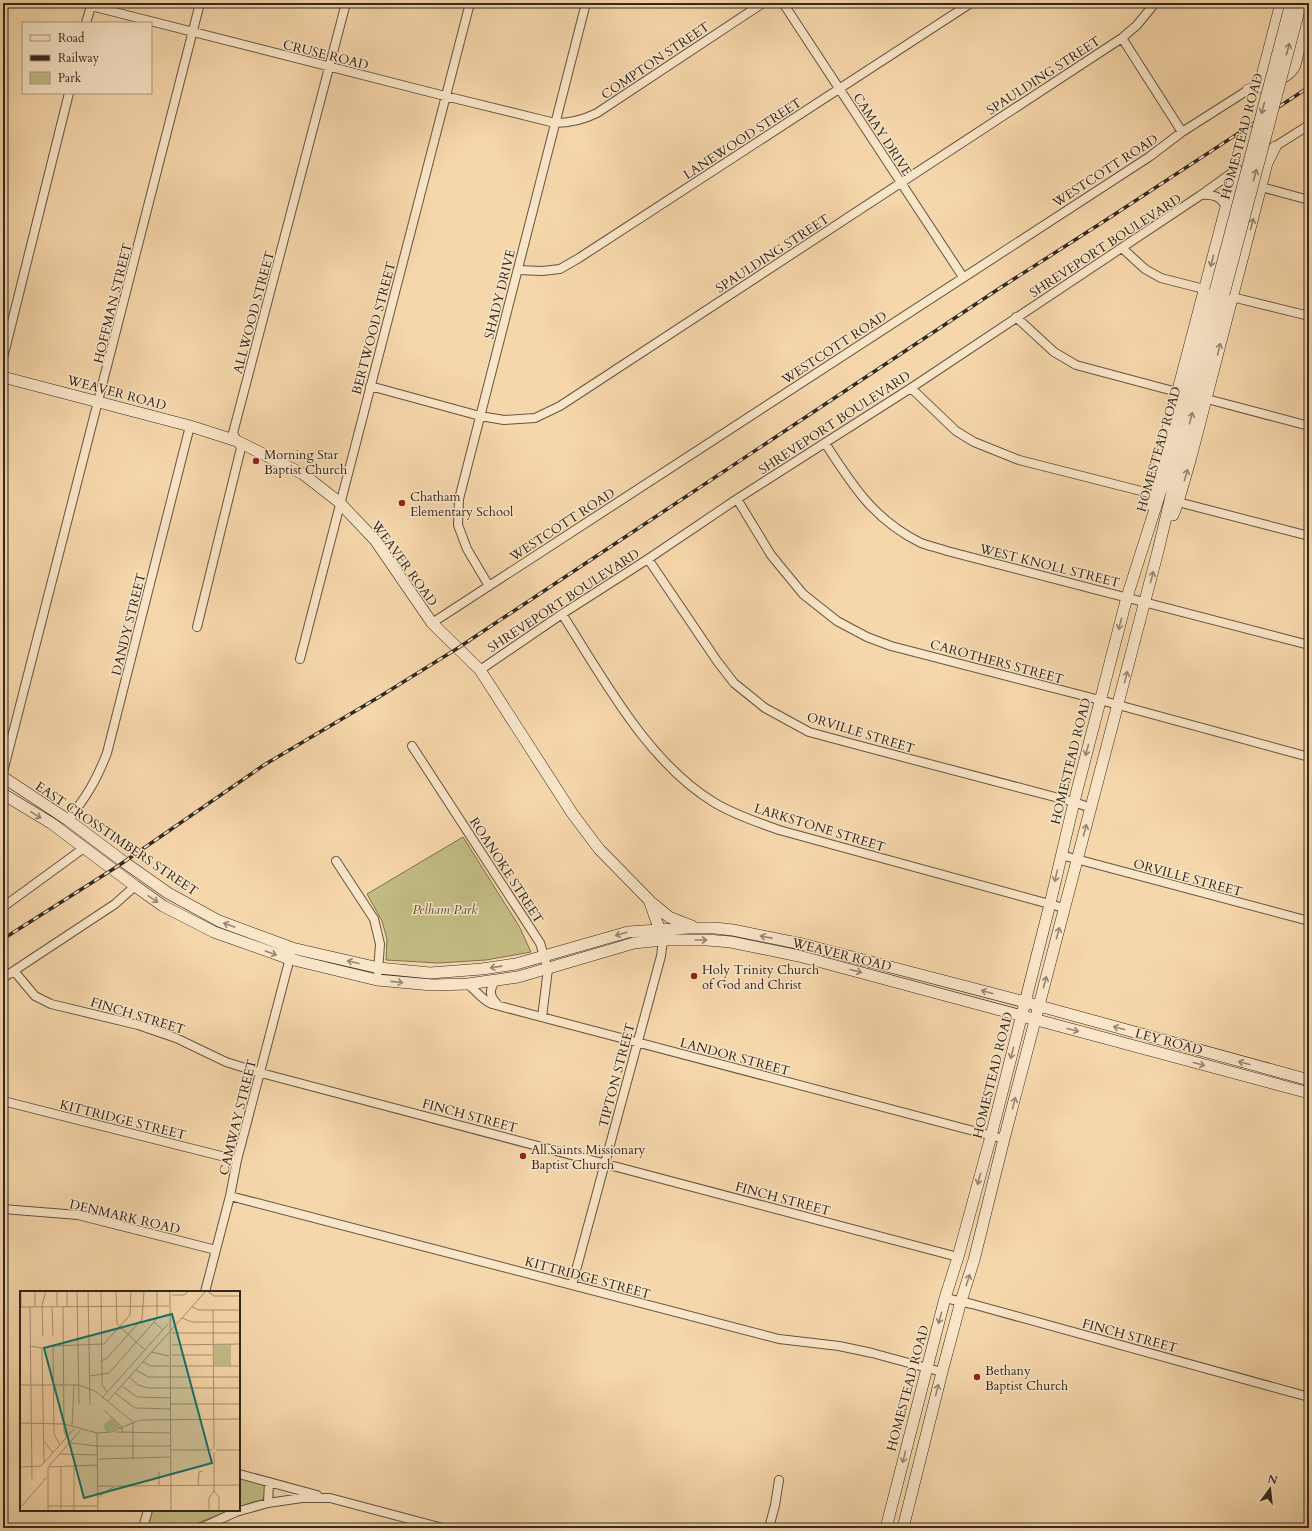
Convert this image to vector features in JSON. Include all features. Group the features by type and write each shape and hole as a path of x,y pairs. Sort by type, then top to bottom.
{"main road":[{"path":"1264,80 1281,3"},
{"name":"HOMESTEAD ROAD","path":"903,1528 925,1437 961,1301 974,1260 1004,1139 1158,551 1219,293 1291,3"},
{"name":"HOMESTEAD ROAD","path":"886,1525 945,1298 958,1257 991,1136 1050,904 1074,802 1128,597 1169,465 1301,3"},
{"path":"1248,90 1264,80 1288,75 1293,69 1309,10"},
{"path":"1144,547 1163,447 1177,392 1219,293 1261,187 1264,159 1275,147"},
{"path":"1158,551 1178,502 1207,399 1219,293 1226,208 1236,169"},
{"name":"WEAVER ROAD","path":"3,377 190,426 237,441 303,474 339,502 375,540 432,623 480,670 572,813 599,849 649,900 661,935"},
{"name":"EAST CROSSTIMBERS STREET","path":"3,777 68,820 168,893 219,921 292,948 379,968 430,972 482,969 516,964 628,932 661,935"},
{"name":"EAST CROSSTIMBERS STREET","path":"3,794 51,823 163,906 214,932 290,959 377,980 432,986 468,984 518,977 661,935"},
{"path":"649,900 669,917 698,928"},
{"name":"WEAVER ROAD","path":"661,935 698,928 733,930 802,944 1025,1002"},
{"name":"WEAVER ROAD","path":"661,935 731,942 799,956 1022,1016"},
{"path":"829,964 833,952"},
{"name":"LEY ROAD","path":"1025,1002 1309,1080"},
{"name":"LEY ROAD","path":"1022,1016 1309,1093"},
{"path":"1180,1058 1185,1046"},
{"path":"1261,1080 1264,1068"},
{"path":"910,1433 925,1437"},
{"path":"886,1525 903,1528"}],"street":[{"name":"HOFFMAN STREET","path":"3,772 200,3"},
{"name":"ALLWOOD STREET","path":"197,627 241,448 233,433 346,3"},
{"name":"BERTWOOD STREET","path":"300,659 339,502 470,3"},
{"name":"SHADY DRIVE","path":"489,586 467,549 458,525 459,499 586,3"},
{"name":"COMPTON STREET","path":"555,123 569,123 597,113 763,3"},
{"name":"CAMAY DRIVE","path":"783,3 963,277"},
{"name":"LANEWOOD STREET","path":"518,270 542,271 560,269 579,258 971,3"},
{"name":"SPAULDING STREET","path":"370,386 480,416 504,420 535,418 560,406 1122,38 1137,25 1155,3"},
{"name":"CRUSE ROAD","path":"86,22 91,6 555,123"},
{"path":"1122,38 1182,132"},
{"name":"WESTCOTT ROAD","path":"432,623 1149,157 1182,132 1248,90"},
{"path":"3,358 69,94"},
{"path":"1275,147 1309,125"},
{"name":"SHREVEPORT BOULEVARD","path":"480,670 562,614 648,559 737,499 911,388 1016,317 1201,196 1236,169 1264,159"},
{"path":"1261,187 1309,200"},
{"name":"SHREVEPORT BOULEVARD","path":"1201,196 1209,194 1218,197 1224,203 1226,208"},
{"path":"1122,248 1144,269 1161,278 1309,316"},
{"path":"1016,317 1054,352 1076,365 1177,392"},
{"path":"911,388 956,431 974,442 1019,460 1153,494"},
{"path":"1207,399 1309,426"},
{"name":"DANDY STREET","path":"68,820 86,798 98,777 108,752 190,426"},
{"name":"WEST KNOLL STREET","path":"825,443 851,483 876,513 895,527 922,543 1309,646"},
{"name":"CAROTHERS STREET","path":"737,499 771,555 803,594 837,621 867,636 891,646 1100,700 1309,757"},
{"path":"1178,502 1309,536"},
{"name":"ORVILLE STREET","path":"648,559 717,661 734,683 765,708 809,732 1074,802 1091,808"},
{"name":"LARKSTONE STREET","path":"562,614 613,694 664,762 689,784 714,802 736,814 779,830 1064,908"},
{"name":"ROANOKE STREET","path":"412,746 540,942 548,969 542,1017"},
{"path":"3,907 84,848"},
{"name":"ORVILLE STREET","path":"1061,855 1309,921"},
{"path":"336,861 374,919 380,944 377,980"},
{"path":"3,978 115,904 135,886"},
{"name":"TIPTON STREET","path":"572,1285 661,956 661,935"},
{"name":"CAMWAY STREET","path":"205,1291 230,1196 237,1160 261,1073 292,948"},
{"name":"FINCH STREET","path":"14,971 35,996 51,1004 131,1024 176,1038 226,1062 261,1073 958,1257"},
{"path":"496,980 491,987 490,992 491,998 497,1004"},
{"name":"LANDOR STREET","path":"468,984 478,992 485,1001 1004,1139"},
{"name":"KITTRIDGE STREET","path":"3,1101 237,1160"},
{"name":"KITTRIDGE STREET","path":"230,1196 779,1340 839,1346 942,1372"},
{"name":"DENMARK ROAD","path":"3,1209 78,1215 216,1250"},
{"name":"FINCH STREET","path":"945,1298 961,1301 1309,1397"},
{"path":"240,1474 443,1528"},
{"path":"769,1528 779,1480"},
{"path":"268,1503 269,1482"},
{"path":"240,1511 268,1503 302,1498 330,1498"},
{"path":"143,1528 148,1511"},
{"path":"200,1528 240,1511"}],"green space":[{"name":"Pelham Park","path":"463,837 519,926 531,952 486,960 438,963 386,960 387,939 382,921 367,894"},
{"path":"240,1477 261,1483 266,1488 265,1495 261,1501 256,1501 240,1507"},
{"path":"151,1511 228,1511 198,1523 191,1528 146,1528"}],"railway":[{"path":"3,939 118,866 264,765 458,648 1000,288 1309,87"}],"place":[{"name":"Morning Star Baptist Church","path":"256,461"},
{"name":"Chatham Elementary School","path":"402,503"},
{"name":"Holy Trinity Church of God and Christ","path":"694,976"},
{"name":"All Saints Missionary Baptist Church","path":"523,1156"},
{"name":"Bethany Baptist Church","path":"977,1377"}]}
